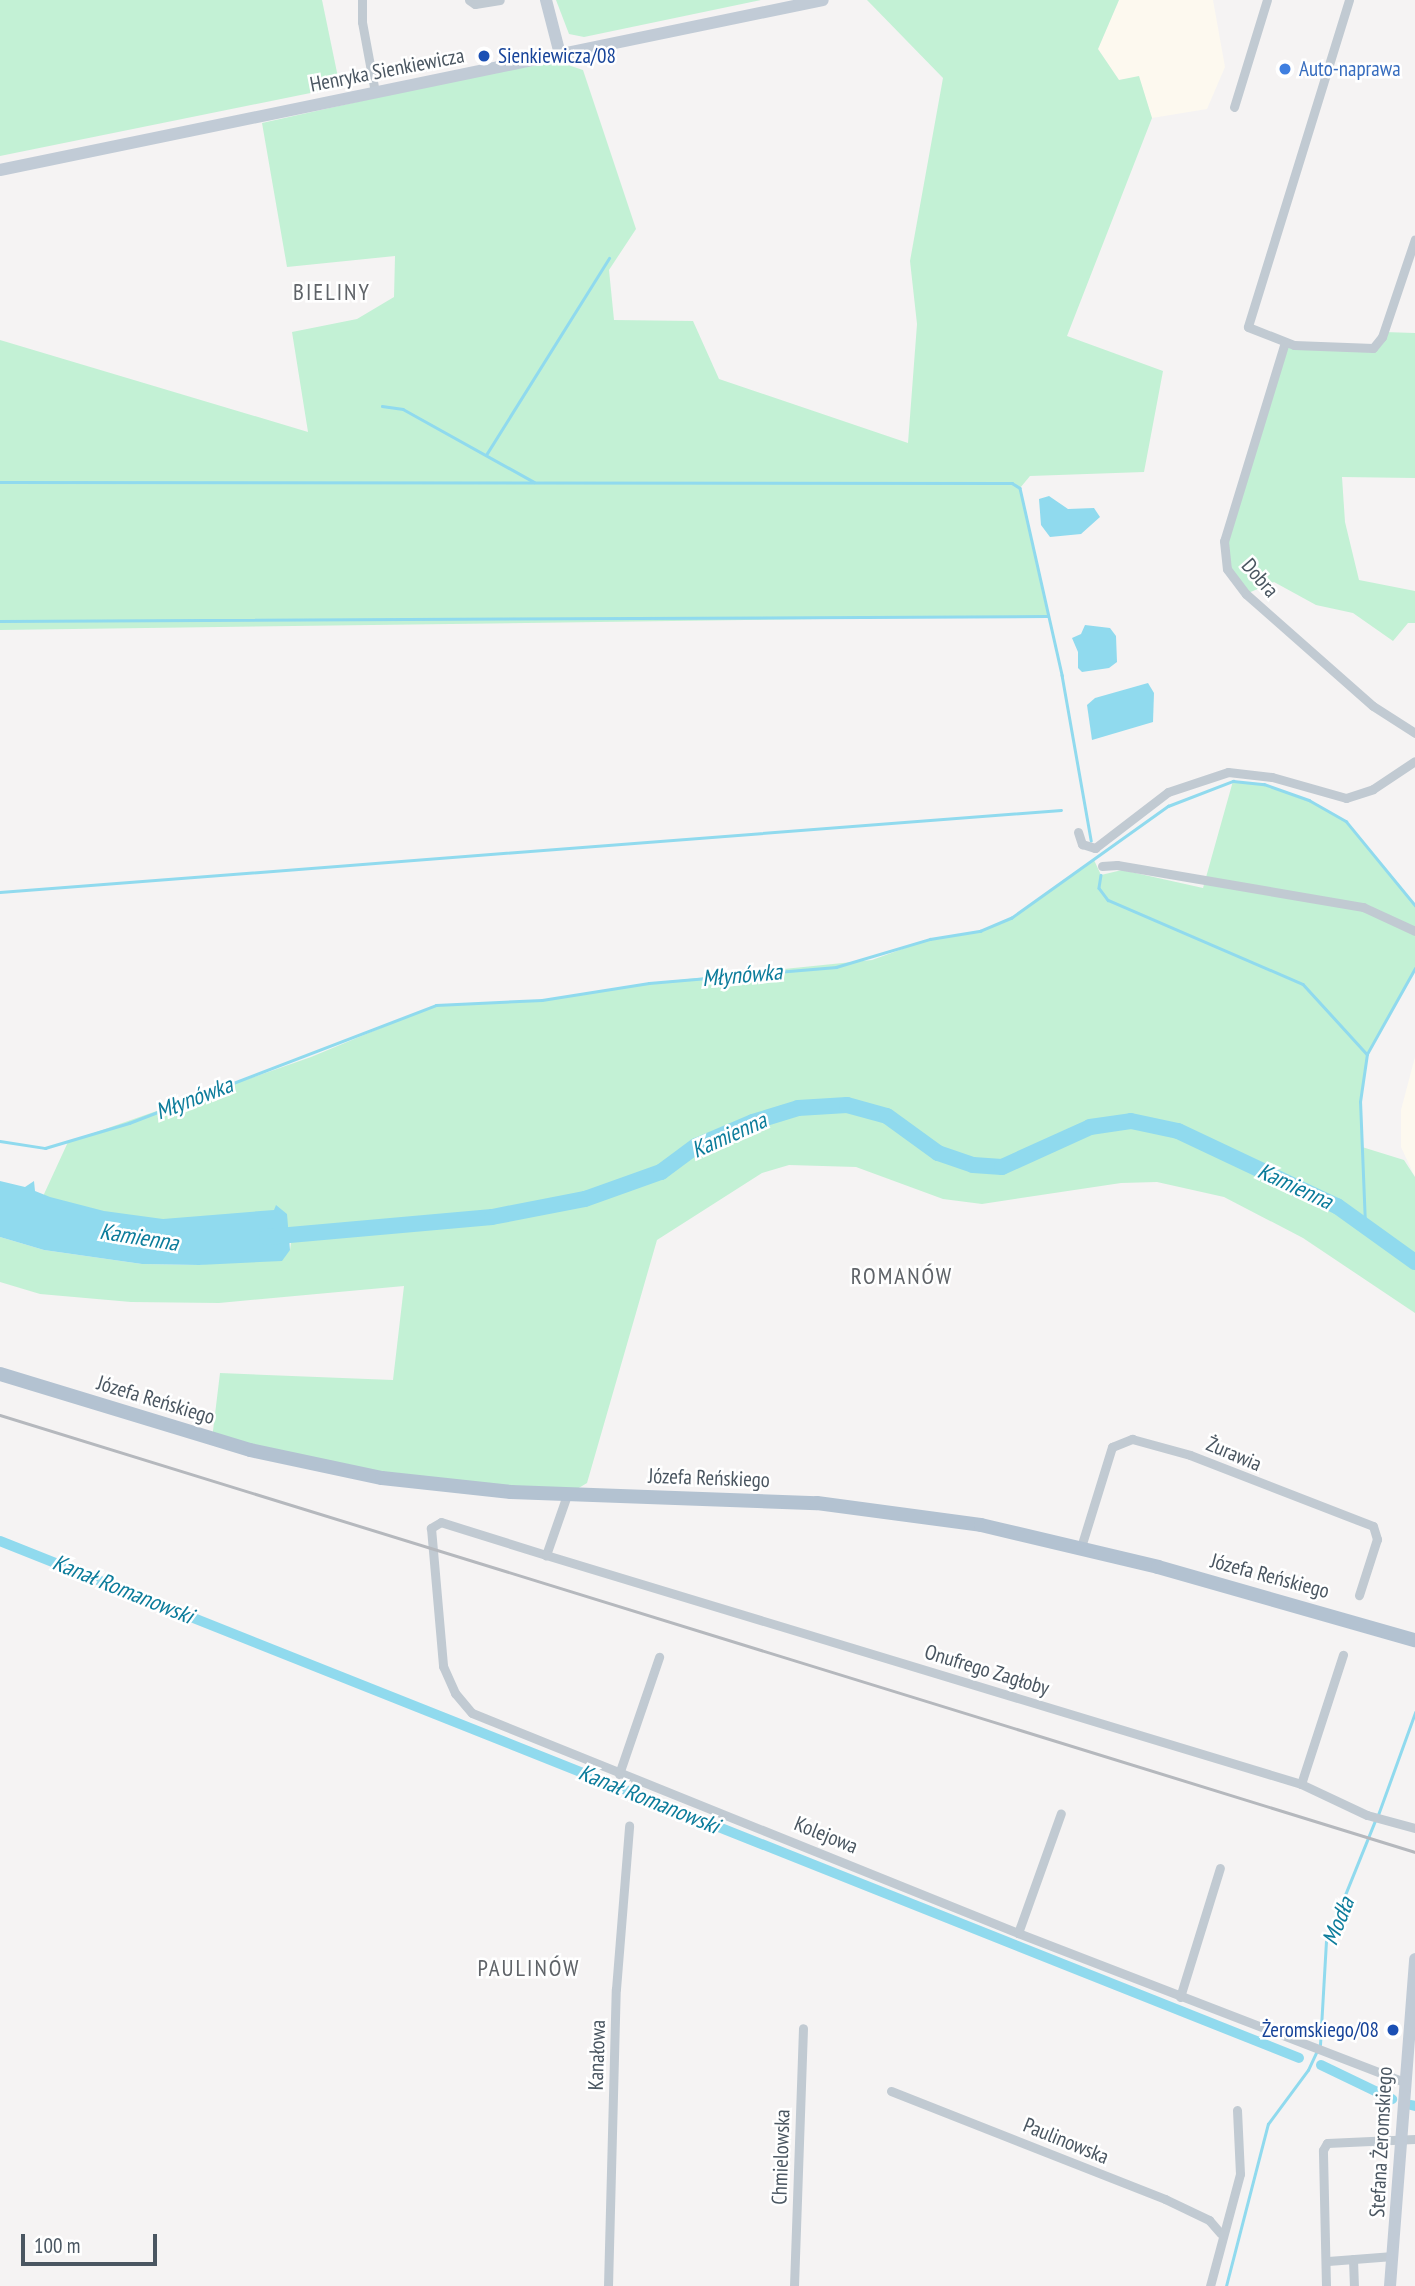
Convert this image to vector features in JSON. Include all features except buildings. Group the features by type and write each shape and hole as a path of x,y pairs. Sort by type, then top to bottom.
{"main road":[{"path":"546,0 560,54"},
{"name":"Henryka Sienkiewicza","path":"0,170 823,0"},
{"name":"Józefa Reńskiego","path":"0,1374 212,1439 322,1467 449,1486 567,1495 868,1508 992,1527 1081,1547 1415,1640"},
{"name":"Stefana Żeromskiego","path":"1390,2286 1400,2140 1409,2083 1415,1959"}],"street":[{"path":"362,0 362,22 375,92"},
{"path":"469,0 500,0"},
{"path":"1234,107 1267,0"},
{"path":"1349,0 1248,327 1285,342 1364,349 1379,344 1415,239"},
{"name":"Dobra","path":"1285,342 1224,541 1227,569 1245,594 1373,706 1415,733"},
{"path":"1078,832 1082,844 1096,848 1168,792 1228,772 1272,777 1346,797 1373,789 1415,761"},
{"path":"1102,866 1117,864 1363,907 1415,931"},
{"name":"Żurawia","path":"1081,1547 1112,1447 1132,1439 1191,1455 1373,1526 1377,1539 1359,1595"},
{"path":"546,1555 567,1495"},
{"name":"Onufrego Zagłoby","path":"433,1525 461,1527 1301,1784 1367,1815 1415,1828"},
{"name":"Kolejowa","path":"433,1525 430,1532 443,1666 454,1693 472,1713 488,1722 1180,1997 1325,2054 1409,2083"},
{"path":"1301,1784 1343,1655"},
{"path":"619,1774 659,1657"},
{"path":"1018,1933 1061,1813"},
{"name":"Kanałowa","path":"608,2286 617,1976 629,1826"},
{"path":"1180,1997 1220,1868"},
{"name":"Chmielowska","path":"794,2286 803,2028"},
{"name":"Paulinowska","path":"891,2091 1164,2199 1209,2220 1221,2234"},
{"path":"1210,2286 1221,2234 1240,2174 1237,2110"},
{"path":"1326,2286 1328,2261 1323,2150 1327,2143 1415,2139"},
{"path":"1328,2261 1393,2256"},
{"path":"1353,2259 1354,2286"}],"shaded area":[{"path":"1119,0 1213,0 1225,67 1207,109 1152,118 1139,77 1119,80 1098,49"},
{"path":"1415,1057 1415,1177 1401,1147 1401,1110"}],"green space":[{"path":"0,0 322,0 340,87 0,156"},
{"path":"556,0 761,0 584,37 569,34"},
{"path":"867,0 1119,0 1098,49 1119,80 1139,76 1152,118 1067,336 1163,371 1144,472 1030,476 1020,488 1048,616 0,630 0,340 308,432 292,332 357,319 394,297 395,256 287,267 262,123 483,74 559,62 583,70 636,229 609,270 614,320 693,321 719,379 908,443 917,324 910,261 943,78"},
{"path":"1384,332 1415,333 1415,478 1342,477 1345,522 1359,580 1415,591 1415,623 1408,623 1393,641 1353,613 1316,605 1274,582 1246,594 1231,577 1224,541 1285,342 1373,348"},
{"path":"1233,781 1264,784 1309,800 1346,821 1415,905 1415,968 1367,1054 1360,1102 1362,1147 1404,1160 1415,1177 1415,1313 1303,1238 1224,1197 1157,1182 1121,1183 982,1204 943,1199 856,1167 789,1165 762,1173 657,1240 587,1483 567,1495 463,1488 212,1439 220,1373 393,1380 404,1286 219,1303 131,1302 40,1294 0,1282 0,1237 44,1250 142,1264 199,1265 290,1250 292,1235 177,1246 33,1218 68,1142 311,1057 436,1005 542,1000 649,983 872,960 930,939 980,931 1011,918 1094,860 1101,875 1122,870 1203,888"}],"water":[{"path":"1049,496 1068,509 1094,508 1100,517 1081,534 1050,537 1041,525 1039,499"},
{"path":"1085,625 1110,628 1116,636 1117,662 1109,668 1082,672 1078,668 1078,652 1072,638 1081,634"},
{"path":"1148,683 1154,693 1153,722 1092,740 1087,705 1095,698"},
{"path":"0,1181 25,1187 34,1181 35,1191 50,1197 104,1211 163,1219 274,1210 276,1205 287,1214 290,1250 282,1261 199,1265 142,1264 44,1250 0,1237"}],"waterway":[{"path":"486,455 609,258"},
{"path":"382,406 403,409 534,482"},
{"path":"0,482 1012,483 1020,488 1062,675 1091,840"},
{"path":"0,621 1047,616"},
{"name":"Młynówka","path":"0,1141 45,1148 129,1123 436,1005 542,1000 649,983 836,967 930,939 980,931 1011,918 1168,806 1233,781 1264,784 1309,800 1346,821 1415,905"},
{"path":"0,892 1061,810"},
{"path":"1101,875 1099,888 1108,900 1303,984 1367,1054 1415,968"},
{"path":"1365,1225 1360,1102 1367,1054"},
{"name":"Kamienna","path":"267,1237 492,1217 585,1199 661,1172 696,1146 753,1122 798,1108 847,1105 887,1116 938,1153 973,1165 1002,1167 1090,1127 1131,1121 1178,1131 1337,1206 1415,1262"},
{"name":"Kanał Romanowski","path":"0,1541 1299,2058"},
{"name":"Modła","path":"1378,1815 1415,1713"},
{"name":"Modła","path":"1320,2045 1326,1942 1375,1821"},
{"name":"Modła","path":"1226,2286 1268,2124 1308,2070 1317,2051"},
{"name":"Kanał Romanowski","path":"1321,2065 1392,2099"},
{"name":"Kanał Romanowski","path":"1411,2105 1415,2106"}],"railway":[{"path":"0,1415 1415,1852"}],"place":[{"name":"Sienkiewicza/08","path":"484,56"},
{"name":"Auto-naprawa","path":"1285,69"},
{"name":"Żeromskiego/08","path":"1393,2030"}],"district":[{"name":"BIELINY","path":"332,292"},
{"name":"ROMANÓW","path":"902,1276"},
{"name":"PAULINÓW","path":"529,1968"}]}
